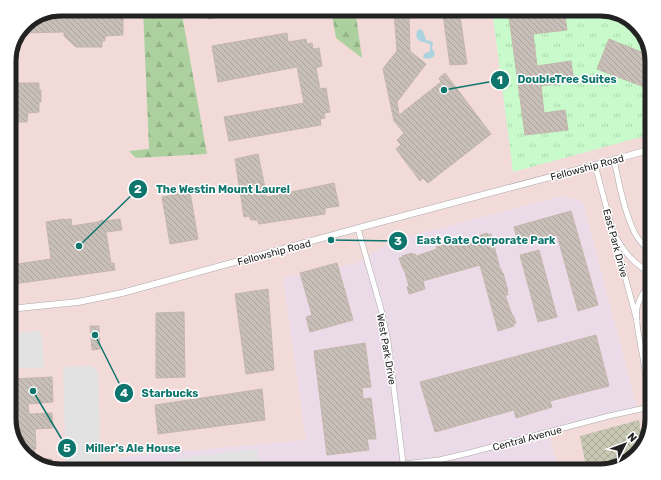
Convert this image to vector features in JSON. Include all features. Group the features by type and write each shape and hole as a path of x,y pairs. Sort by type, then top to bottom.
{"street":[{"name":"Fellowship Road","path":"16,308 78,302 111,296 645,151"},
{"path":"614,160 627,214 633,230 645,246"},
{"name":"East Park Drive","path":"595,165 637,321"},
{"name":"West Park Drive","path":"358,229 381,309 388,341 404,464"},
{"path":"613,233 625,252 633,261 645,270"},
{"name":"East Park Drive","path":"645,291 638,304 636,312 645,369"},
{"name":"Central Avenue","path":"404,464 439,460 462,455 604,417 645,408"}],"shaded area":[{"path":"600,16 615,18 627,25 634,31 643,46 645,61 645,425 643,434 636,446 630,453 620,459 606,464 61,464 46,462 38,458 25,446 18,431 16,422 16,58 19,44 29,29 44,19 52,17"},
{"path":"562,196 583,202 637,408 548,433 557,464 120,464 120,457 306,440 283,278 357,263 392,241"},
{"path":"36,331 40,332 42,336 44,368 16,368 16,333"},
{"path":"92,366 98,372 101,464 66,464 63,367"},
{"path":"639,420 641,437 630,453 620,459 606,464 586,464 580,436"},
{"path":"257,449 259,464 175,464 174,459"}],"green space":[{"path":"143,16 182,16 207,154 136,158 129,151 149,149"},
{"path":"332,16 356,16 362,58 336,38"},
{"path":"493,16 600,16 615,18 627,25 634,31 643,46 644,52 645,136 513,172"}],"water":[{"path":"419,29 423,31 426,40 433,43 432,48 435,54 432,58 423,57 424,54 430,51 430,44 418,40 416,35"}],"building":[{"path":"123,16 123,35 105,36 105,41 102,41 102,47 76,47 64,36 64,32 26,33 29,29 44,19 52,17"},
{"path":"207,16 225,16 208,19"},
{"path":"394,16 432,16 409,18 410,51 426,64 397,102 399,115 441,82 439,78 445,73 491,134 428,183 423,178 420,181 396,149 401,145 397,140 404,133 394,121 383,69 397,51"},
{"path":"443,16 460,16 467,64 450,65"},
{"path":"509,16 565,16 567,30 533,34 537,66 571,61 574,82 541,86 544,113 565,110 568,130 525,135"},
{"path":"287,33 288,42 306,39 307,44 312,43 313,49 319,48 322,66 316,68 320,89 326,88 330,112 324,113 325,118 320,119 321,125 229,141 224,117 304,103 297,67 218,82 212,46"},
{"path":"609,39 644,53 645,87 597,69"},
{"path":"16,83 39,83 39,90 41,90 41,102 39,102 39,112 28,113 27,122 16,122"},
{"path":"258,154 267,197 334,183 339,206 325,208 325,214 259,224 257,220 251,220 249,216 244,217 235,159"},
{"path":"190,192 198,239 170,244 162,197"},
{"path":"571,211 598,305 578,311 557,235 519,246 514,227"},
{"path":"71,219 72,226 102,220 120,219 122,230 106,232 111,263 114,263 115,270 16,284 16,264 51,259 46,222"},
{"path":"487,233 488,235 491,234 500,269 503,273 508,291 508,295 505,295 516,323 514,323 514,326 498,331 480,265 423,281 425,289 409,294 407,287 409,286 399,258 412,253 416,256 437,249 436,247 454,242 458,243 475,239 474,238"},
{"path":"539,250 557,317 538,322 520,255"},
{"path":"337,263 353,320 310,332 306,317 312,315 300,273"},
{"path":"268,289 274,370 246,374 235,294"},
{"path":"184,312 185,377 156,378 156,313"},
{"path":"90,326 99,326 100,349 92,350"},
{"path":"596,335 609,386 550,401 552,407 516,418 514,410 435,432 420,382"},
{"path":"365,343 371,387 362,388 363,399 371,398 376,439 367,439 369,450 327,455 314,351"},
{"path":"52,377 53,402 28,404 29,414 52,413 53,428 35,429 36,449 34,449 35,455 25,446 18,432 16,379"},
{"path":"262,389 265,420 158,434 155,405"},
{"path":"40,459 52,459 52,463"}],"place":[{"name":"DoubleTree Suites","path":"444,90"},
{"name":"East Gate Corporate Park","path":"331,240"},
{"name":"The Westin Mount Laurel","path":"79,246"},
{"name":"Starbucks","path":"95,335"},
{"name":"Miller's Ale House","path":"33,391"}]}
